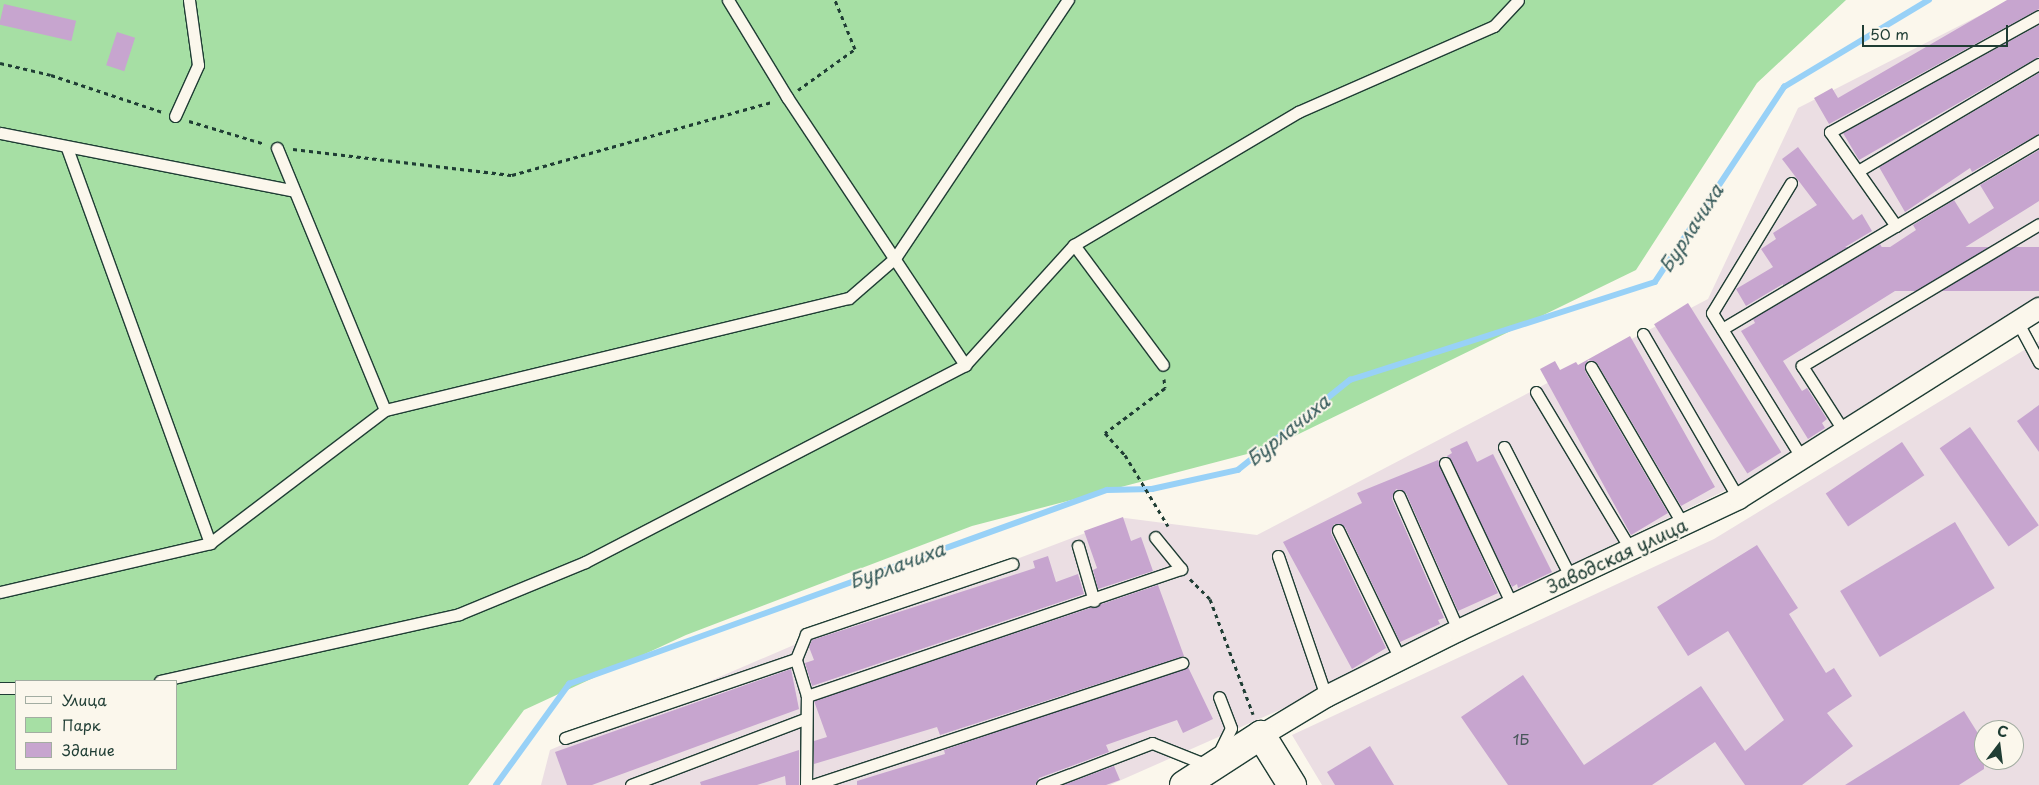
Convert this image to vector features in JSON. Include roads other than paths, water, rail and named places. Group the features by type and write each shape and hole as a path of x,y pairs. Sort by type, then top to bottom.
{"street":[{"name":"Заводская улица","path":"1184,785 1326,696 1458,630 1684,526 1738,498 1803,460 2039,308"},
{"path":"1261,735 1292,785"}],"lane":[{"path":"175,116 198,65 189,0"},
{"path":"728,0 787,97 965,365"},
{"path":"0,592 210,543 384,410 848,298 894,258 1068,0"},
{"path":"164,680 459,614 585,562 965,365 1074,245 1298,112 1494,26 1518,0"},
{"path":"1896,226 1830,132 2039,16"},
{"path":"1858,171 2039,64"},
{"path":"0,133 67,148 291,190"},
{"path":"1722,329 2039,141"},
{"path":"67,148 210,543"},
{"path":"277,148 291,190 384,410"},
{"path":"1791,183 1712,312 1803,460"},
{"path":"1845,433 1802,366 2039,224"},
{"path":"1074,245 1163,365"},
{"path":"2017,321 2039,362"},
{"path":"1643,334 1738,498"},
{"path":"1591,366 1684,526"},
{"path":"1536,392 1631,550"},
{"path":"1504,448 1571,578"},
{"path":"1445,463 1512,605"},
{"path":"1399,496 1458,630"},
{"path":"1338,530 1400,659"},
{"path":"807,696 1094,602 1182,569 1155,537"},
{"path":"1078,546 1094,602"},
{"path":"1278,556 1326,696"},
{"path":"806,785 805,719 807,696 796,659 806,634 1012,564"},
{"path":"565,738 796,659"},
{"path":"813,785 1182,663"},
{"path":"0,688 15,688"},
{"path":"1042,785 1152,743 1212,767 1230,728 1219,696"},
{"path":"631,785 805,719"}],"waterway":[{"name":"Бурлачиха","path":"496,785 569,684 1107,490 1152,489 1238,470 1350,380 1655,282 1784,87 1929,0"}]}
